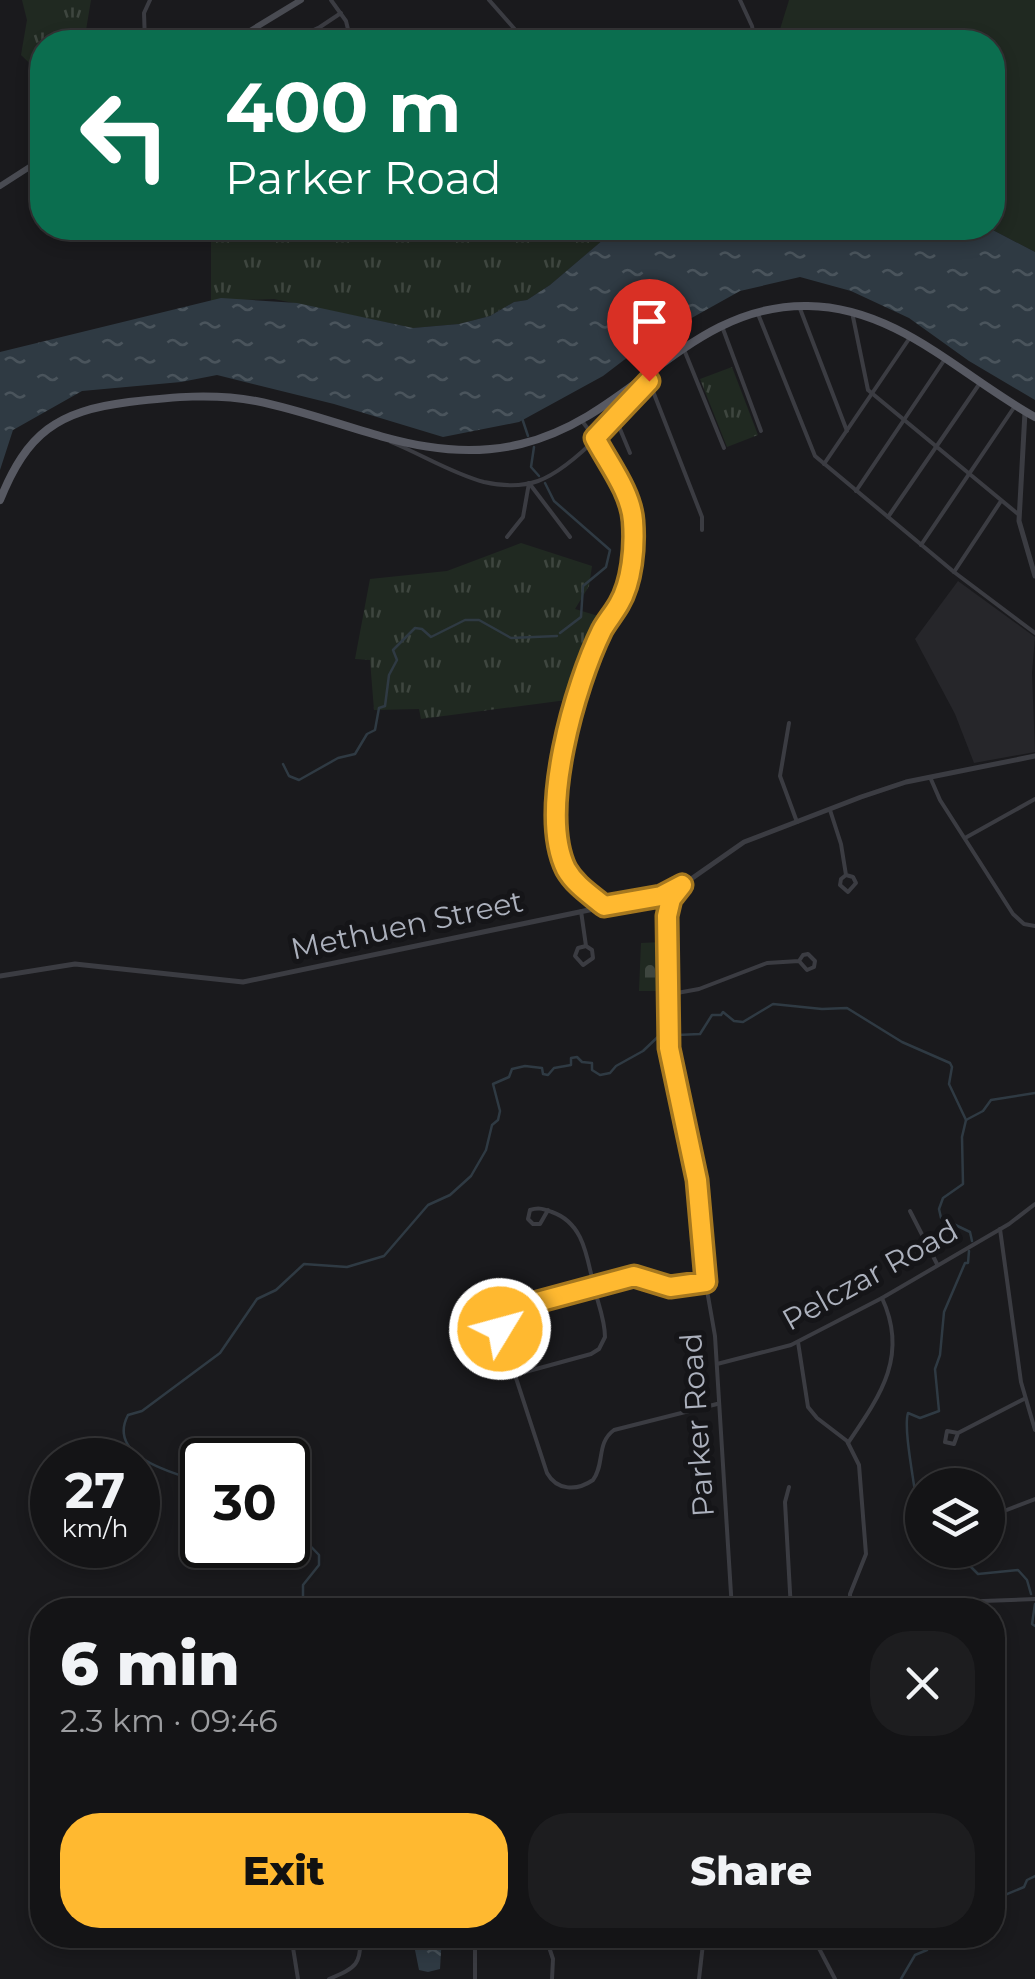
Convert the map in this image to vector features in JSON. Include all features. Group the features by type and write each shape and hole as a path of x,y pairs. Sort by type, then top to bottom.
{"main road":[{"path":"252,30 301,0"},
{"path":"0,186 30,167"},
{"path":"0,500 15,465 32,441 70,415 102,406 187,396 271,404 436,450 485,450 530,442 582,421 721,324 757,312 799,306 852,311 878,319 1035,417"}],"street":[{"path":"145,30 144,13 150,0"},
{"path":"331,0 349,30"},
{"path":"489,0 515,30"},
{"path":"740,0 753,30"},
{"path":"315,30 341,13"},
{"path":"799,306 847,431"},
{"path":"852,311 864,381 872,394 1018,514"},
{"path":"757,312 811,448 824,464 954,572 1035,633"},
{"path":"721,324 761,430"},
{"path":"824,464 910,336"},
{"path":"684,347 724,448"},
{"path":"856,491 944,359"},
{"path":"375,436 476,479 507,485 529,483 558,470 595,438 664,363"},
{"path":"649,381 702,517 702,530"},
{"path":"888,518 980,382"},
{"path":"921,545 1015,406"},
{"path":"1026,412 1018,514 1035,576"},
{"path":"615,417 630,453"},
{"path":"582,421 595,438 632,512 629,572 620,602 602,631 577,702 554,805 565,866 581,887 604,906"},
{"path":"507,537 523,517 529,483"},
{"path":"529,483 570,537"},
{"path":"954,572 1001,501"},
{"path":"789,723 780,776 797,822"},
{"name":"Methuen Street","path":"0,976 76,964 243,982 661,896 744,842 892,786 1035,756"},
{"path":"930,777 936,793 1013,914 1024,924 1035,926"},
{"path":"965,838 1035,799"},
{"path":"830,810 842,844 846,876"},
{"name":"Parker Road","path":"682,885 668,908 666,995 672,1070 697,1180 718,1364 731,1598"},
{"path":"581,912 586,946"},
{"path":"666,995 700,989 768,962 798,961"},
{"name":"Pelczar Road","path":"718,1364 798,1342 882,1298 1035,1204"},
{"path":"514,1374 599,1349 604,1341 605,1329 578,1232 564,1217 548,1210"},
{"path":"910,1211 938,1264"},
{"path":"1000,1229 1024,1399 1035,1430"},
{"path":"706,1282 670,1287 638,1276 594,1287 519,1306 506,1313 500,1322 500,1334 548,1476 566,1488 595,1478 602,1442 614,1430 719,1404"},
{"path":"848,1443 890,1375 890,1324 882,1298"},
{"path":"798,1342 808,1407 848,1443 858,1465 866,1554 850,1598"},
{"path":"958,1434 1024,1399"},
{"path":"788,1487 785,1502 791,1598"},
{"path":"1005,1509 1035,1499"},
{"path":"1005,1601 1035,1600"},
{"path":"293,1948 298,1979"},
{"path":"330,1979 358,1962 361,1948"},
{"path":"474,1979 475,1948"},
{"path":"550,1948 552,1979"},
{"path":"699,1979 703,1948"},
{"path":"819,1948 835,1979"}],"shaded area":[{"path":"958,581 1035,637 1035,752 974,763 955,714 915,639"}],"green space":[{"path":"22,0 91,0 86,30 30,30 30,64 21,55 27,20"},
{"path":"789,0 1035,0 1035,252 1005,236 1005,30 780,30"},
{"path":"211,240 603,240 527,300 459,324 413,328 274,299 211,301"},
{"path":"732,367 758,435 727,447 700,379"},
{"path":"521,543 592,566 589,586 575,609 605,618 594,636 574,699 421,719 419,709 374,710 370,660 355,659 370,579 447,571"},
{"path":"663,942 663,991 639,991 641,943"}],"water":[{"path":"1005,236 1035,252 1035,400 969,361 909,318 851,291 800,277 740,291 645,344 603,376 519,422 443,437 217,375 82,391 13,430 0,470 0,352 221,298 297,303 413,328 459,324 490,316 550,285 603,240 1005,240"},
{"path":"415,1948 441,1948 440,1969 419,1970"}],"waterway":[{"path":"522,418 528,436"},
{"path":"534,447 531,467 539,476"},
{"path":"545,483 554,501 610,550 606,567 583,586 581,617 560,633"},
{"path":"283,764 289,776 299,780 338,758 355,754 367,734 375,730 379,708 385,706 389,675 397,660 393,650 415,628 431,637 465,620 479,620 511,638 557,636"},
{"path":"672,1031 677,1035 700,1034 712,1015 723,1012 734,1021 743,1022 773,1004 847,1008 902,1042 950,1063 949,1084 966,1120"},
{"path":"180,1475 134,1452 126,1442 124,1430 128,1415 142,1411 220,1353 257,1299 276,1290 304,1264 347,1267 384,1256 428,1205 450,1195 471,1176 486,1150 492,1125 498,1120 500,1111 493,1084 509,1077 512,1069 542,1068 543,1074 548,1075 554,1068 571,1065 571,1058 577,1057 592,1063 592,1070 600,1075 610,1073 664,1031"},
{"path":"972,1241 970,1232 941,1218 939,1209 943,1198 963,1184 962,1137 966,1120 983,1111 991,1100 1035,1093"},
{"path":"911,1468 908,1413 920,1418 939,1411 935,1369 944,1312 968,1263 969,1251"},
{"path":"303,1598 303,1585 319,1565 319,1555 310,1546"},
{"path":"972,1568 978,1574 1018,1570 1027,1580 1031,1594"},
{"path":"1035,1604 1035,1626"},
{"path":"1005,1895 1024,1887 1035,1876"},
{"path":"901,1979 915,1955 928,1948"}],"route":[{"path":"500,1329 503,1316 515,1308 634,1276 670,1287 706,1282 697,1180 676,1092 667,1026 667,916 671,899 682,885 661,896 604,906 581,887 565,866 554,798 577,702 602,631 628,582 632,512 595,438 649,381"}]}
